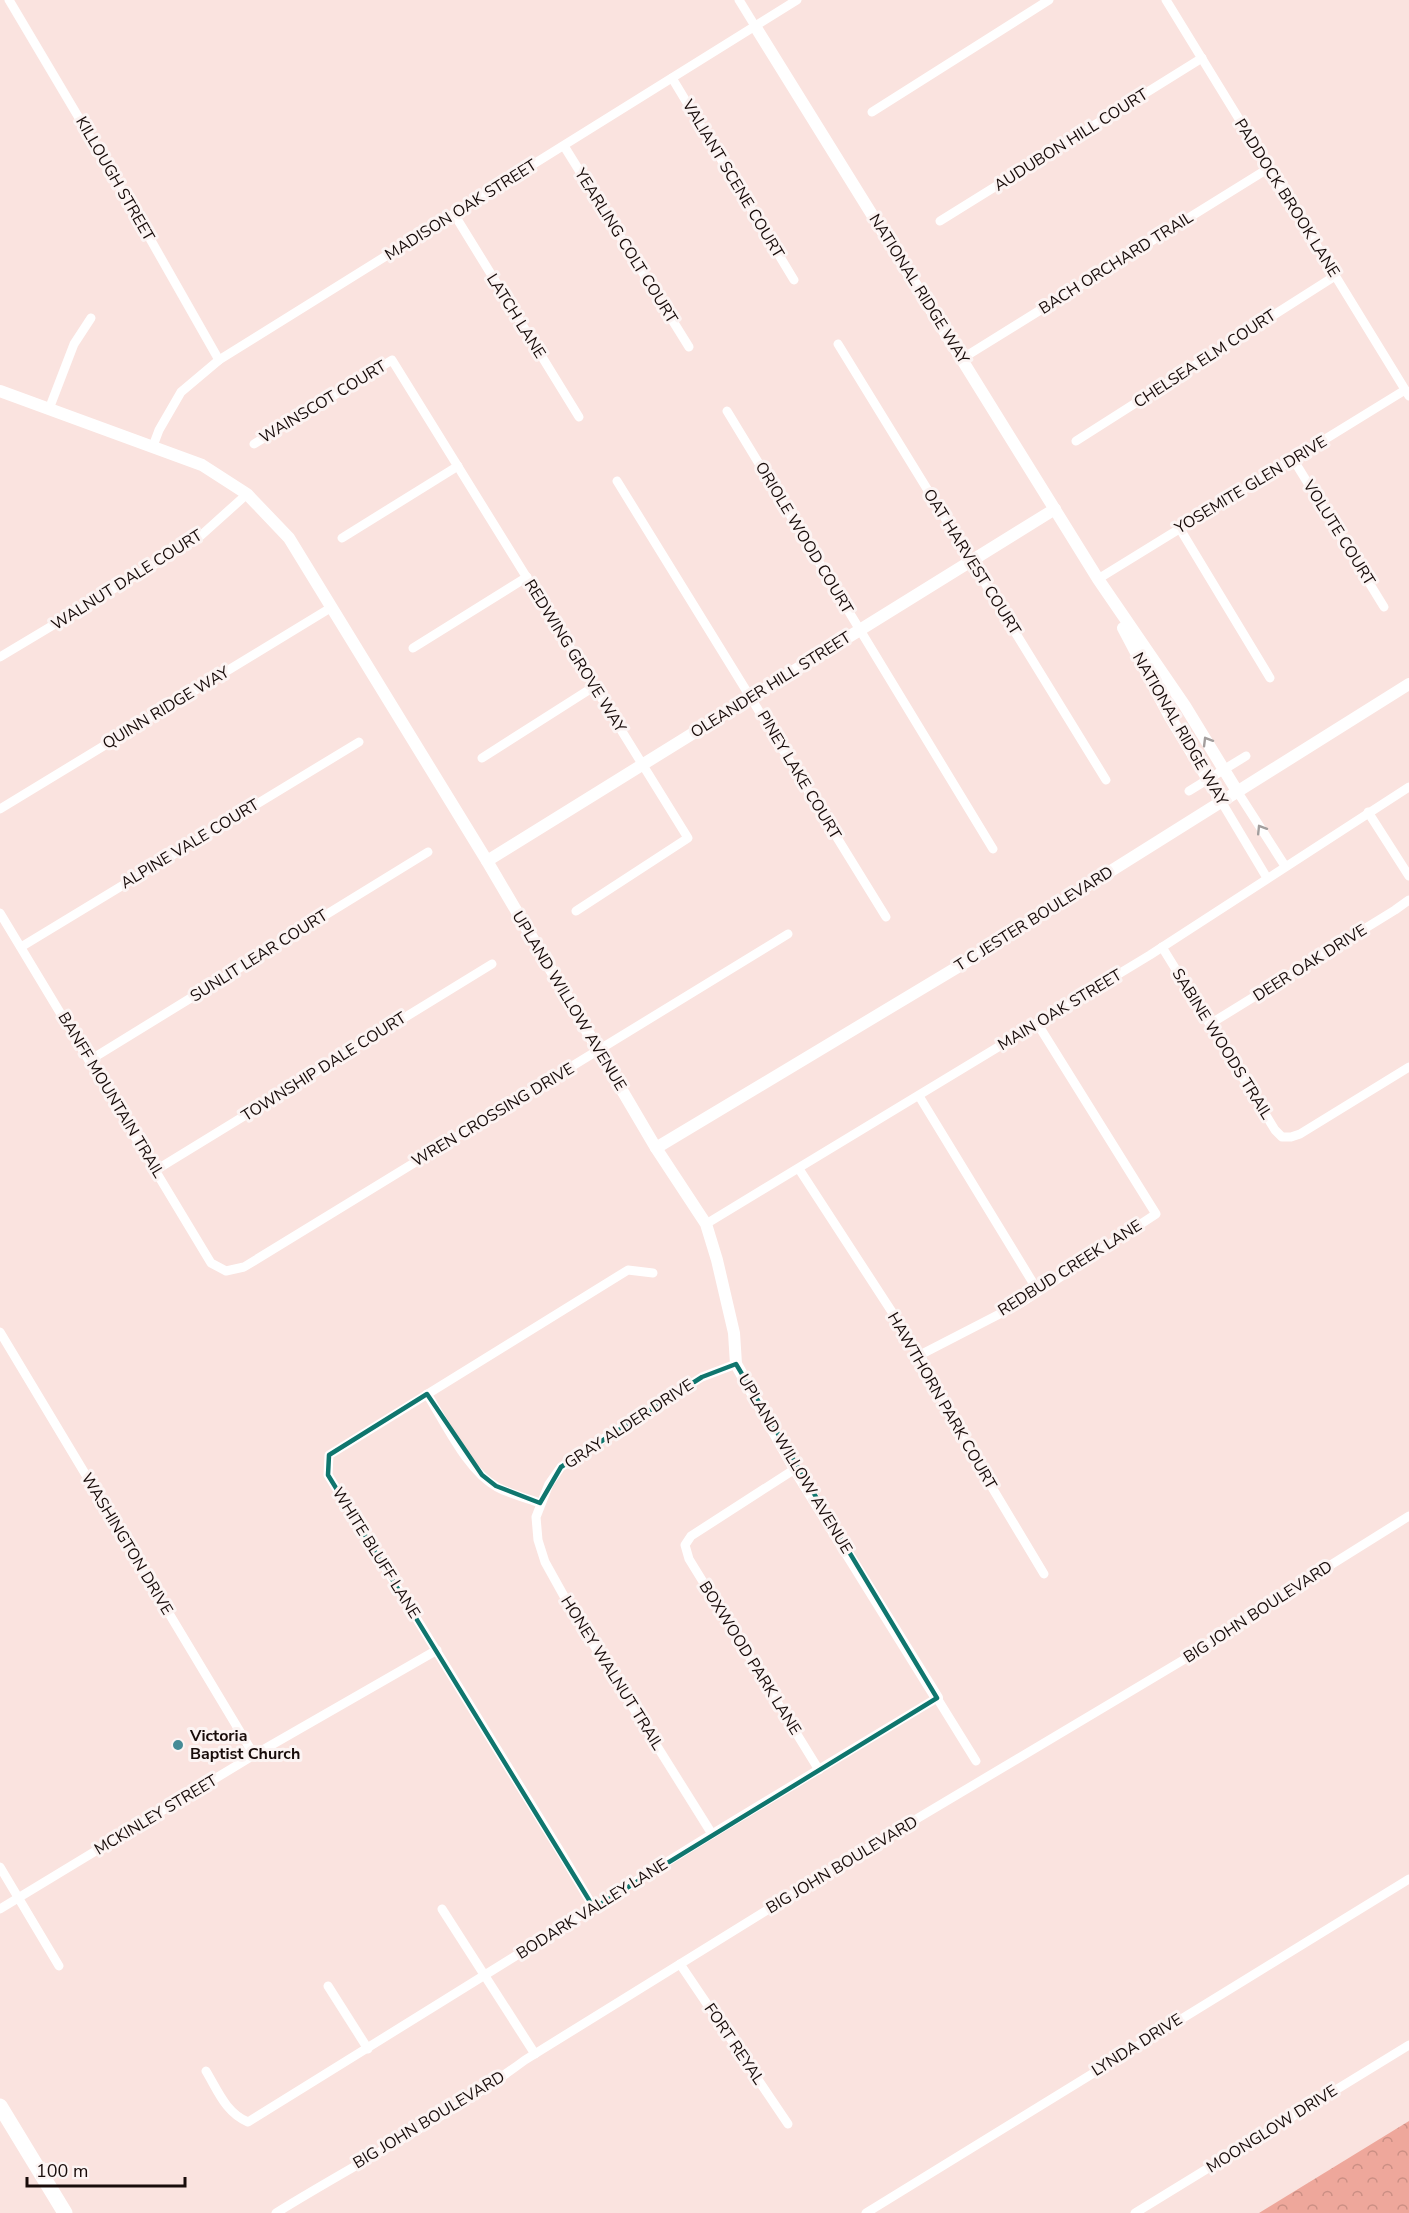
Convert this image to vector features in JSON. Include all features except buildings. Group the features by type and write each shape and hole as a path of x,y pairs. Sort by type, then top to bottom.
{"main road":[{"path":"0,2106 65,2213"}],"street":[{"name":"KILLOUGH STREET","path":"9,0 136,214 219,360"},
{"name":"NATIONAL RIDGE WAY","path":"739,0 1098,579 1185,705 1285,866"},
{"name":"MADISON OAK STREET","path":"153,446 159,430 181,392 219,360 797,0"},
{"path":"872,112 1049,0"},
{"name":"PADDOCK BROOK LANE","path":"1166,0 1407,393"},
{"name":"AUDUBON HILL COURT","path":"940,221 1202,58"},
{"name":"VALIANT SCENE COURT","path":"672,78 794,280"},
{"name":"YEARLING COLT COURT","path":"564,146 689,347"},
{"name":"BACH ORCHARD TRAIL","path":"963,358 1269,168"},
{"name":"LATCH LANE","path":"454,214 579,417"},
{"name":"CHELSEA ELM COURT","path":"1076,441 1335,276"},
{"path":"49,409 74,344 91,318"},
{"name":"OAT HARVEST COURT","path":"838,344 1106,780"},
{"name":"WAINSCOT COURT","path":"254,444 392,360"},
{"name":"REDWING GROVE WAY","path":"392,360 688,838 576,910"},
{"name":"UPLAND WILLOW AVENUE","path":"0,391 202,465 247,494 289,538 487,861 656,1148 706,1224 734,1333 736,1364 795,1469 976,1761"},
{"name":"YOSEMITE GLEN DRIVE","path":"1098,579 1293,459 1407,393"},
{"name":"ORIOLE WOOD COURT","path":"727,411 993,849"},
{"name":"VOLUTE COURT","path":"1293,459 1384,607"},
{"path":"342,538 458,466"},
{"name":"PINEY LAKE COURT","path":"617,481 885,917"},
{"name":"WALNUT DALE COURT","path":"1,653 197,539 247,494"},
{"name":"OLEANDER HILL STREET","path":"487,861 1055,509"},
{"path":"1180,529 1270,678"},
{"path":"413,648 527,577"},
{"name":"NATIONAL RIDGE WAY","path":"1098,579 1170,717 1267,878"},
{"name":"QUINN RIDGE WAY","path":"0,809 332,607"},
{"name":"T C JESTER BOULEVARD","path":"656,1148 961,965 1409,684"},
{"path":"482,758 594,686"},
{"name":"ALPINE VALE COURT","path":"21,947 359,742"},
{"path":"1189,791 1246,756"},
{"name":"MAIN OAK STREET","path":"706,1224 1162,947 1409,787"},
{"path":"1368,812 1409,876"},
{"name":"SUNLIT LEAR COURT","path":"90,1060 428,852"},
{"name":"DEER OAK DRIVE","path":"1210,1024 1409,900"},
{"name":"BANFF MOUNTAIN TRAIL","path":"0,913 211,1263 226,1271"},
{"name":"WREN CROSSING DRIVE","path":"226,1271 244,1267 788,934"},
{"name":"SABINE WOODS TRAIL","path":"1162,947 1281,1137 1300,1134 1409,1067"},
{"name":"TOWNSHIP DALE COURT","path":"156,1170 492,964"},
{"name":"REDBUD CREEK LANE","path":"920,1355 1021,1303 1156,1214 1037,1023"},
{"path":"918,1096 1038,1291"},
{"name":"HAWTHORN PARK COURT","path":"799,1169 920,1355 972,1454 1044,1574"},
{"name":"WHITE BLUFF LANE","path":"594,1908 328,1475 329,1455 628,1270 653,1273"},
{"name":"WASHINGTON DRIVE","path":"0,1332 254,1755"},
{"name":"GRAY ALDER DRIVE","path":"540,1503 561,1467 612,1432 702,1377 736,1364"},
{"path":"428,1394 468,1459 482,1475 496,1486 540,1503"},
{"name":"BOXWOOD PARK LANE","path":"795,1469 691,1536 685,1545 689,1559 819,1770"},
{"name":"HONEY WALNUT TRAIL","path":"540,1503 536,1517 538,1540 545,1562 570,1607 712,1834"},
{"name":"BIG JOHN BOULEVARD","path":"276,2213 486,2088 535,2054 866,1850 1195,1653 1238,1623 1409,1516"},
{"name":"MCKINLEY STREET","path":"0,1909 254,1755 437,1650"},
{"name":"BODARK VALLEY LANE","path":"206,2071 228,2108 237,2117 248,2122 712,1834 937,1698"},
{"path":"0,1867 59,1966"},
{"name":"LYNDA DRIVE","path":"866,2213 1409,1879"},
{"path":"442,1909 535,2054"},
{"name":"FORT REYAL","path":"680,1964 788,2124"},
{"path":"328,1986 368,2049"},
{"name":"MOONGLOW DRIVE","path":"1135,2213 1409,2044"}],"highlighted area":[{"path":"736,1364 937,1698 594,1908 328,1475 329,1455 427,1394 482,1475 496,1486 540,1503 561,1467 702,1377"}],"green space":[{"path":"1409,2121 1409,2213 1259,2213"}],"place":[{"name":"Victoria Baptist Church","path":"178,1745"}]}
